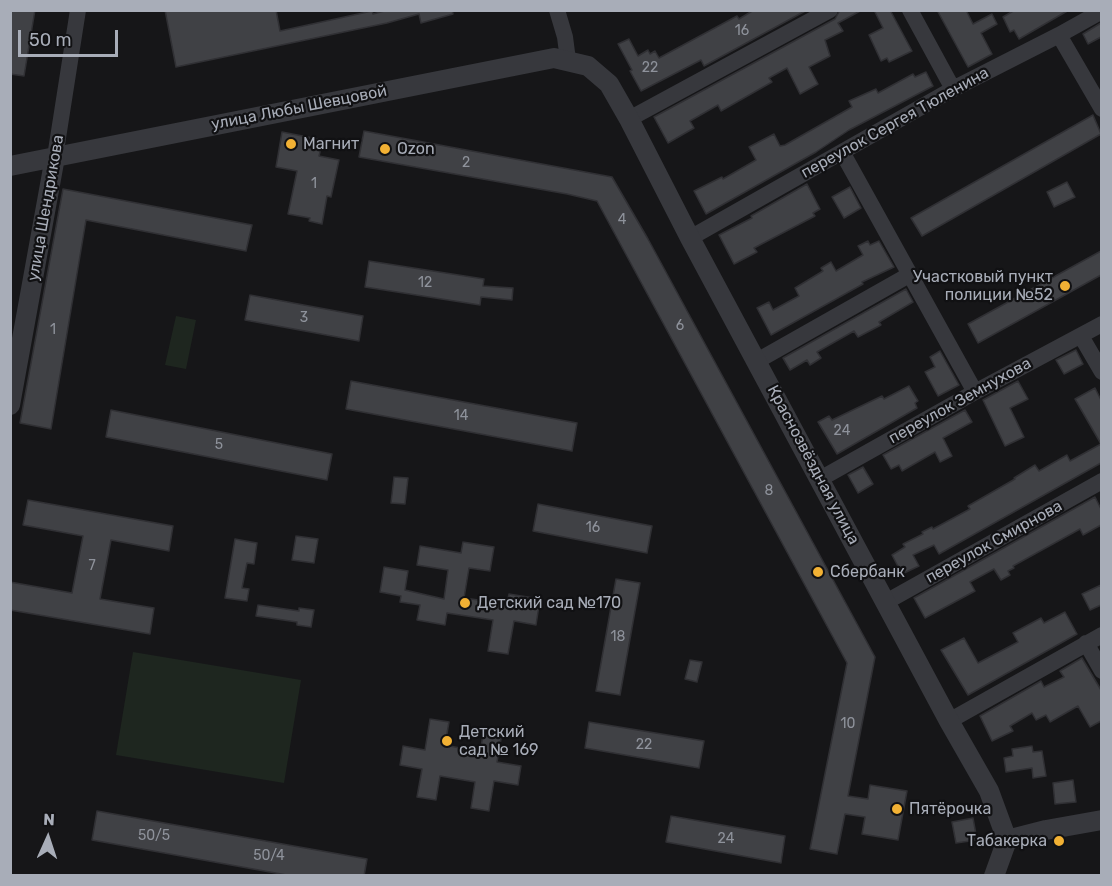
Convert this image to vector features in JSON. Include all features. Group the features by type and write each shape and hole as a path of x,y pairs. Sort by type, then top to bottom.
{"street":[{"name":"улица Шендрикова","path":"10,405 55,157 78,10"},
{"path":"557,10 565,37 568,60"},
{"path":"628,119 830,10"},
{"path":"910,10 953,89"},
{"name":"переулок Сергея Тюленина","path":"690,238 953,89 1059,35 1101,10"},
{"path":"1059,35 1101,109"},
{"name":"улица Любы Шевцовой","path":"10,166 554,58 588,66"},
{"name":"Краснозвёздная улица","path":"588,66 609,84 628,119 988,792 1007,840"},
{"path":"842,152 975,392"},
{"path":"757,361 909,274"},
{"name":"переулок Земнухова","path":"820,480 1101,324"},
{"path":"1081,336 1101,372"},
{"name":"переулок Смирнова","path":"886,602 1101,482"},
{"path":"949,721 1101,635"},
{"path":"1086,643 1101,671"},
{"path":"994,876 1007,840 1101,820"}],"shaded area":[{"path":"176,316 196,320 186,369 165,365"},
{"path":"133,652 301,680 284,783 116,755"}],"building":[{"path":"10,10 35,10 24,76 10,74"},
{"path":"165,10 276,10 280,31 372,11 373,14 388,10 452,10 453,14 421,23 419,14 387,23 176,67"},
{"path":"754,10 807,10 704,66 701,60 641,91 618,44 629,39 638,56 648,50 650,54 655,51 659,58 737,16 739,19"},
{"path":"840,10 862,10 838,23 843,31 825,40 830,56 809,67 818,84 800,94 787,68 769,78 772,82 721,111 718,105 690,121 694,128 668,143 654,117 835,19"},
{"path":"874,10 890,10 912,51 889,62 887,58 881,61 869,35 883,28"},
{"path":"937,10 966,10 973,24 992,14 997,24 981,33 992,54 968,67"},
{"path":"1015,10 1069,10 1019,39 1014,30 1010,32 1003,17"},
{"path":"1101,23 1101,37 1088,44 1083,34"},
{"path":"926,72 933,86 849,130 816,152 706,214 694,191 722,177 723,179 756,160 749,147 774,134 780,146 785,145 852,107 849,101 876,89 878,93 913,74 915,77"},
{"path":"1093,115 1101,134 922,236 911,218"},
{"path":"364,131 612,177 875,657 848,796 868,799 870,785 907,791 898,840 862,834 865,817 845,814 837,854 810,849 847,663 597,201 359,157"},
{"path":"282,132 323,140 319,156 339,160 331,197 327,196 322,224 309,221 310,218 288,214 297,171 276,167"},
{"path":"1067,182 1075,197 1054,207 1047,192"},
{"path":"807,184 820,209 813,213 815,216 754,248 757,252 734,264 719,235 752,218 751,216"},
{"path":"850,187 861,208 844,218 832,197"},
{"path":"63,189 252,225 246,251 86,220 51,429 20,423"},
{"path":"868,241 870,245 879,241 894,267 862,282 863,284 771,335 757,308 769,302 773,310 799,296 795,288 823,271 821,268 831,262 836,271 863,255 858,246"},
{"path":"1101,251 1101,275 978,343 968,324"},
{"path":"369,261 484,279 483,286 513,288 512,300 481,297 480,305 365,287"},
{"path":"906,289 913,302 879,322 881,325 858,337 854,331 817,352 821,358 810,365 807,360 790,370 783,358"},
{"path":"250,295 363,316 359,341 245,320"},
{"path":"1076,350 1083,364 1064,374 1056,360"},
{"path":"940,351 959,385 938,396 925,372 935,367 930,357"},
{"path":"351,381 577,423 572,451 346,409"},
{"path":"1018,381 1028,399 1010,408 1024,437 1005,446 983,400"},
{"path":"909,386 918,401 915,403 917,408 837,454 818,422 829,416 832,420"},
{"path":"1095,388 1101,400 1101,444 1075,399"},
{"path":"111,410 332,454 327,480 106,437"},
{"path":"965,410 972,422 943,438 952,456 940,462 935,452 902,471 899,465 891,469 883,455"},
{"path":"1101,444 1101,463 939,554 934,545 913,555 919,566 902,574 892,555 905,547 903,544 923,534 922,532 932,527 933,529 970,509 968,506 1035,465 1039,471 1067,455 1070,461"},
{"path":"863,467 873,484 858,493 848,475"},
{"path":"394,477 408,478 405,504 391,503"},
{"path":"1095,497 1101,509 1101,525 1083,535 1080,529 1013,566 1014,568 1008,571 1010,575 1001,580 994,569 970,582 975,591 925,618 914,598"},
{"path":"28,500 173,526 169,551 111,540 100,599 154,608 150,634 10,610 10,582 72,593 83,536 23,525"},
{"path":"538,504 652,526 647,553 533,531"},
{"path":"296,536 318,539 314,563 292,560"},
{"path":"235,539 257,543 254,564 247,563 242,588 249,589 247,601 225,598"},
{"name":"Детский сад №170","path":"463,542 494,547 490,571 469,568 464,598 507,604 509,594 540,599 536,625 514,621 508,654 488,651 493,620 447,613 445,625 417,620 420,605 400,602 401,596 380,592 384,567 408,571 405,590 444,599 448,570 417,565 420,546 461,553"},
{"path":"616,579 640,583 620,695 596,691"},
{"path":"1101,585 1101,605 1090,610 1082,594"},
{"path":"258,605 299,611 299,608 314,610 311,627 297,625 297,622 256,616"},
{"path":"1065,612 1077,634 968,695 941,650 964,638 978,663 1018,642 1013,633 1041,618 1044,623"},
{"path":"1082,658 1101,690 1101,721 1090,727 1078,706 1050,722 1046,715 1036,720 1032,713 1010,726 1013,731 992,741 980,716 1041,681 1044,687 1064,677 1060,671"},
{"path":"690,660 702,662 697,682 685,679"},
{"path":"430,719 449,722 445,745 480,752 484,730 502,733 497,762 521,766 518,785 494,781 489,811 471,808 475,782 440,776 436,800 417,797 422,769 400,765 403,746 425,750"},
{"path":"589,722 704,741 699,768 585,748"},
{"path":"1032,746 1033,752 1042,751 1046,776 1033,778 1032,768 1006,772 1004,758 1013,756 1012,749"},
{"path":"1073,780 1076,802 1055,804 1053,783"},
{"path":"97,811 367,859 364,876 292,876 92,840"},
{"path":"671,816 785,836 781,863 666,842"},
{"path":"973,818 977,840 956,843 952,822"}],"place":[{"name":"Магнит","path":"291,144"},
{"name":"Ozon","path":"385,149"},
{"name":"Участковый пункт полиции №52","path":"1065,286"},
{"name":"Сбербанк","path":"818,572"},
{"name":"Детский сад №170","path":"465,603"},
{"name":"Детский сад № 169","path":"447,741"},
{"name":"Пятёрочка","path":"897,809"},
{"name":"Табакерка","path":"1059,841"}]}
